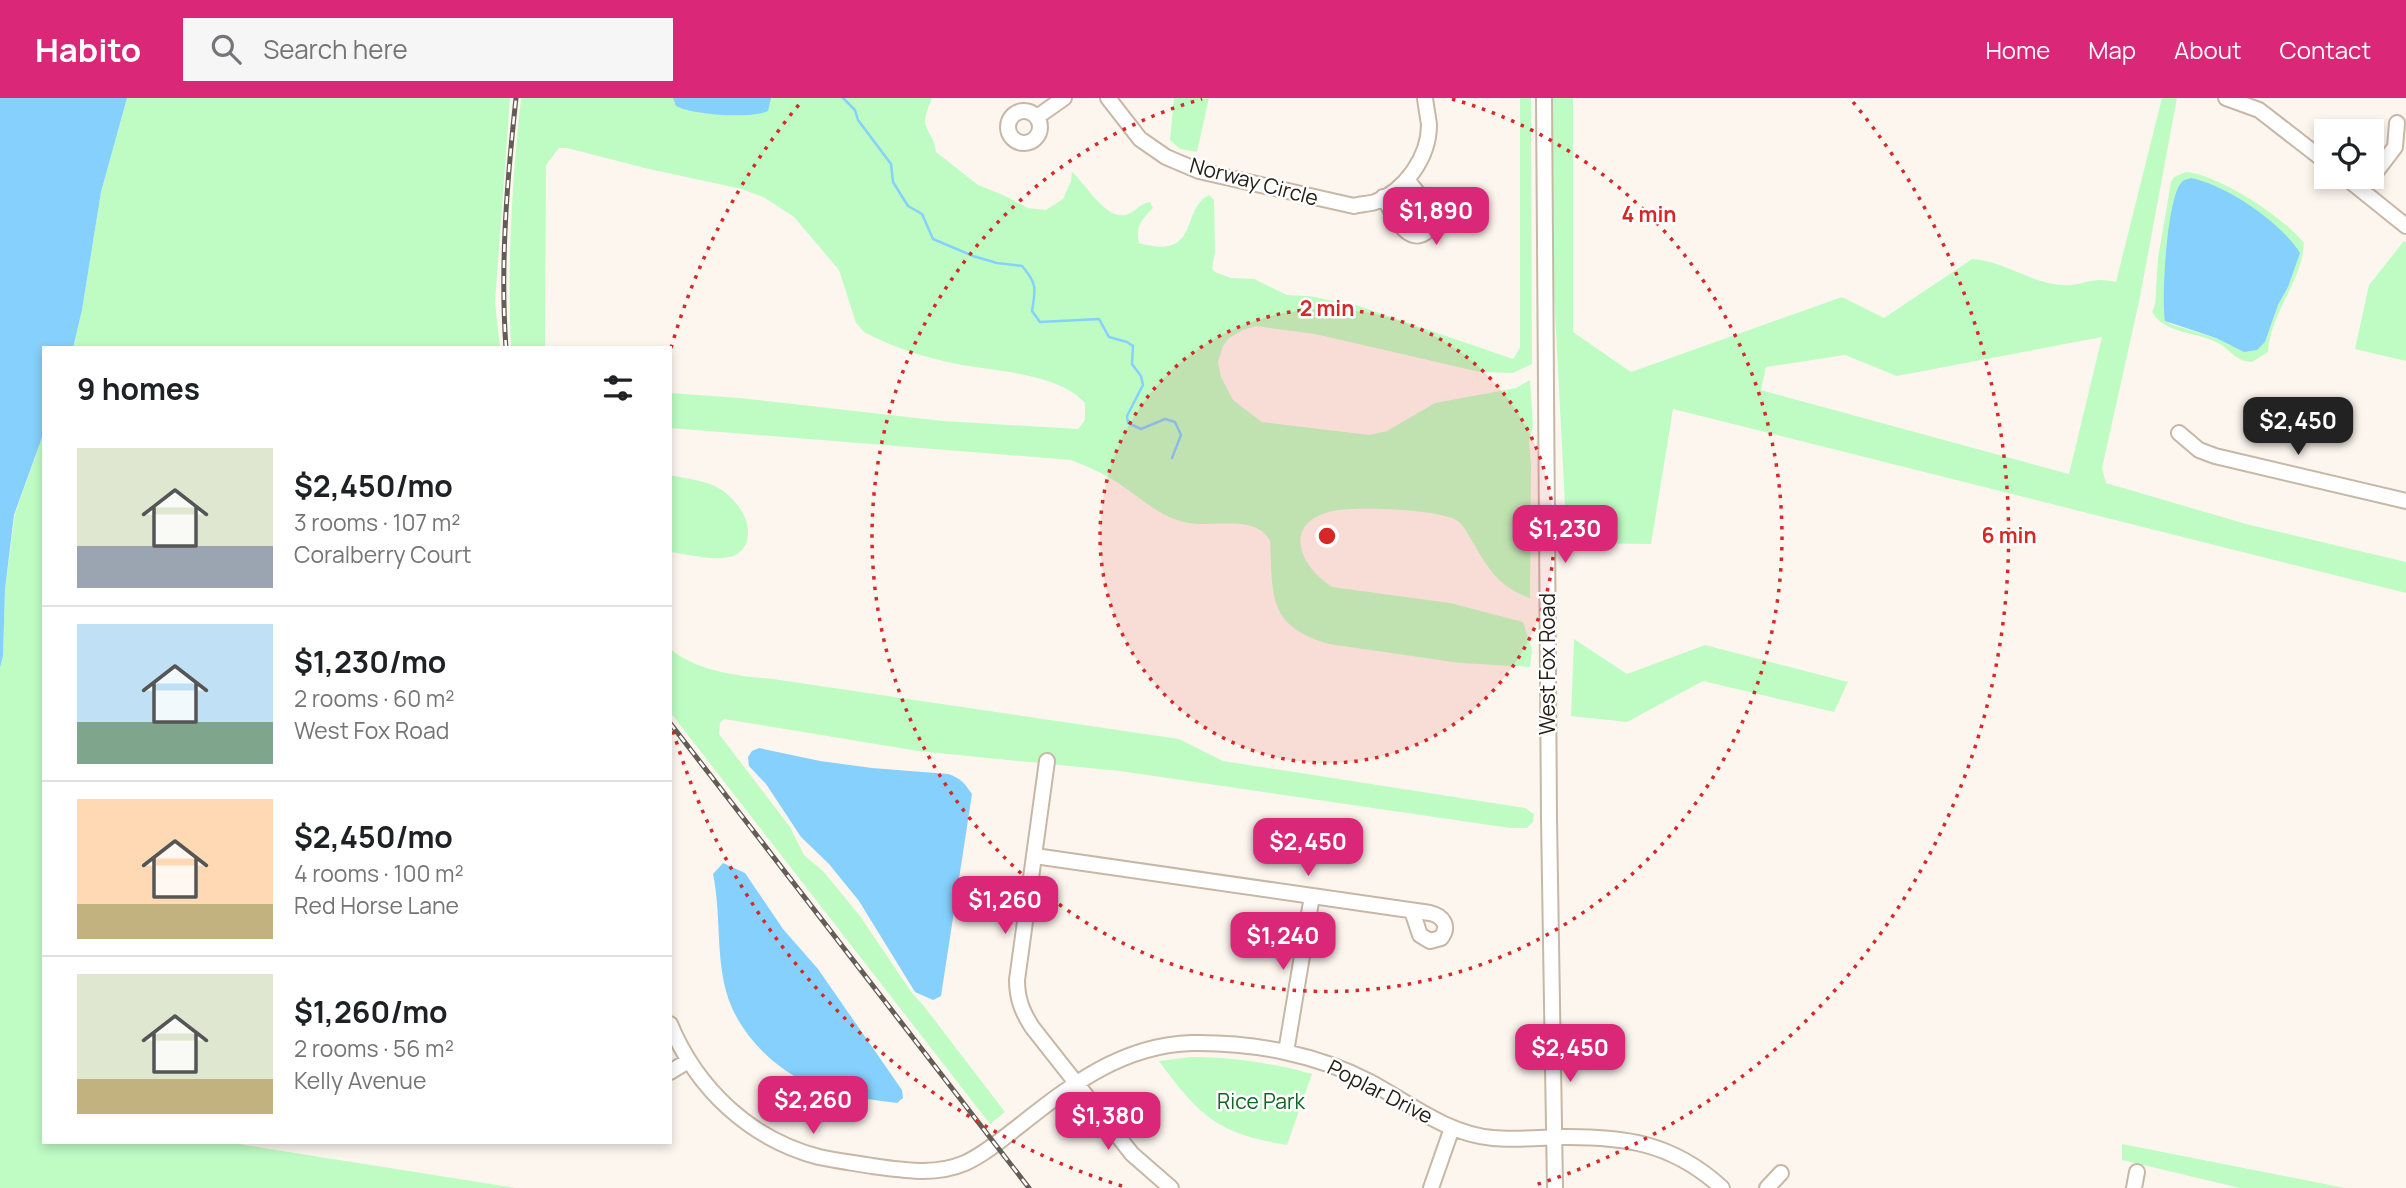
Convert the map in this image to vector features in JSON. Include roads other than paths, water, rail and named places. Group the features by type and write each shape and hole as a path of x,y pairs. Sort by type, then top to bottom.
{"street":[{"path":"1037,117 1064,98"},
{"name":"Norway Circle","path":"1108,98 1140,139 1166,157 1199,171 1354,206 1375,202 1407,180 1423,153 1429,128 1425,98"},
{"name":"West Fox Road","path":"1544,98 1555,1188"},
{"path":"2234,99 2259,110 2314,152"},
{"path":"2397,123 2396,147 2362,190 2406,226"},
{"path":"1383,197 1407,233 1416,236 1425,233 1431,225 1432,215 1407,180"},
{"path":"2179,433 2199,450 2215,456 2406,501"},
{"path":"1047,761 1017,980 1021,1009 1032,1027 1132,1154 1171,1188"},
{"path":"1035,856 1412,911"},
{"path":"1286,1052 1312,896"},
{"name":"Poplar Drive","path":"672,1028 688,1060 720,1101 748,1124 778,1141 817,1156 915,1171 945,1169 979,1156 1076,1083 1121,1058 1165,1046 1190,1043 1286,1052 1344,1070 1452,1128 1491,1138 1601,1136 1643,1142 1682,1158 1723,1188"},
{"path":"672,1071 688,1060"},
{"path":"1431,1188 1452,1128"},
{"path":"2134,1188 2137,1172"},
{"path":"1767,1188 1781,1173"}],"water":[{"path":"0,98 127,98 101,192 73,346 42,346 42,438 14,515 5,589 3,656 0,668"},
{"path":"673,98 771,98 768,111 735,115 708,114 684,109 676,106"},
{"path":"2191,178 2220,188 2252,206 2280,229 2300,253 2265,342 2257,350 2244,352 2216,338 2165,321 2165,272 2172,208 2181,183"},
{"path":"759,748 820,761 948,774 965,784 972,794 941,996 933,1000 915,992 859,901 829,864 801,837 766,784 749,766 748,757 752,751"},
{"path":"723,863 745,873 783,929 818,969 902,1090 903,1098 897,1103 834,1093 799,1079 767,1056 742,1026 726,991 721,962 713,874"}],"waterway":[{"path":"843,98 855,110 858,120 891,164 893,182 908,206 922,214 933,239 973,256 1022,266 1033,282 1035,292 1032,311 1040,322 1099,319 1109,337 1133,346 1132,364 1141,376 1143,385 1127,416 1128,423 1141,429 1165,419 1175,422 1181,435 1172,458"}],"railway":[{"path":"506,346 505,223 516,98"},
{"path":"672,726 1029,1188"}],"park label":[{"name":"Rice Park","path":"1261,1102"}]}
